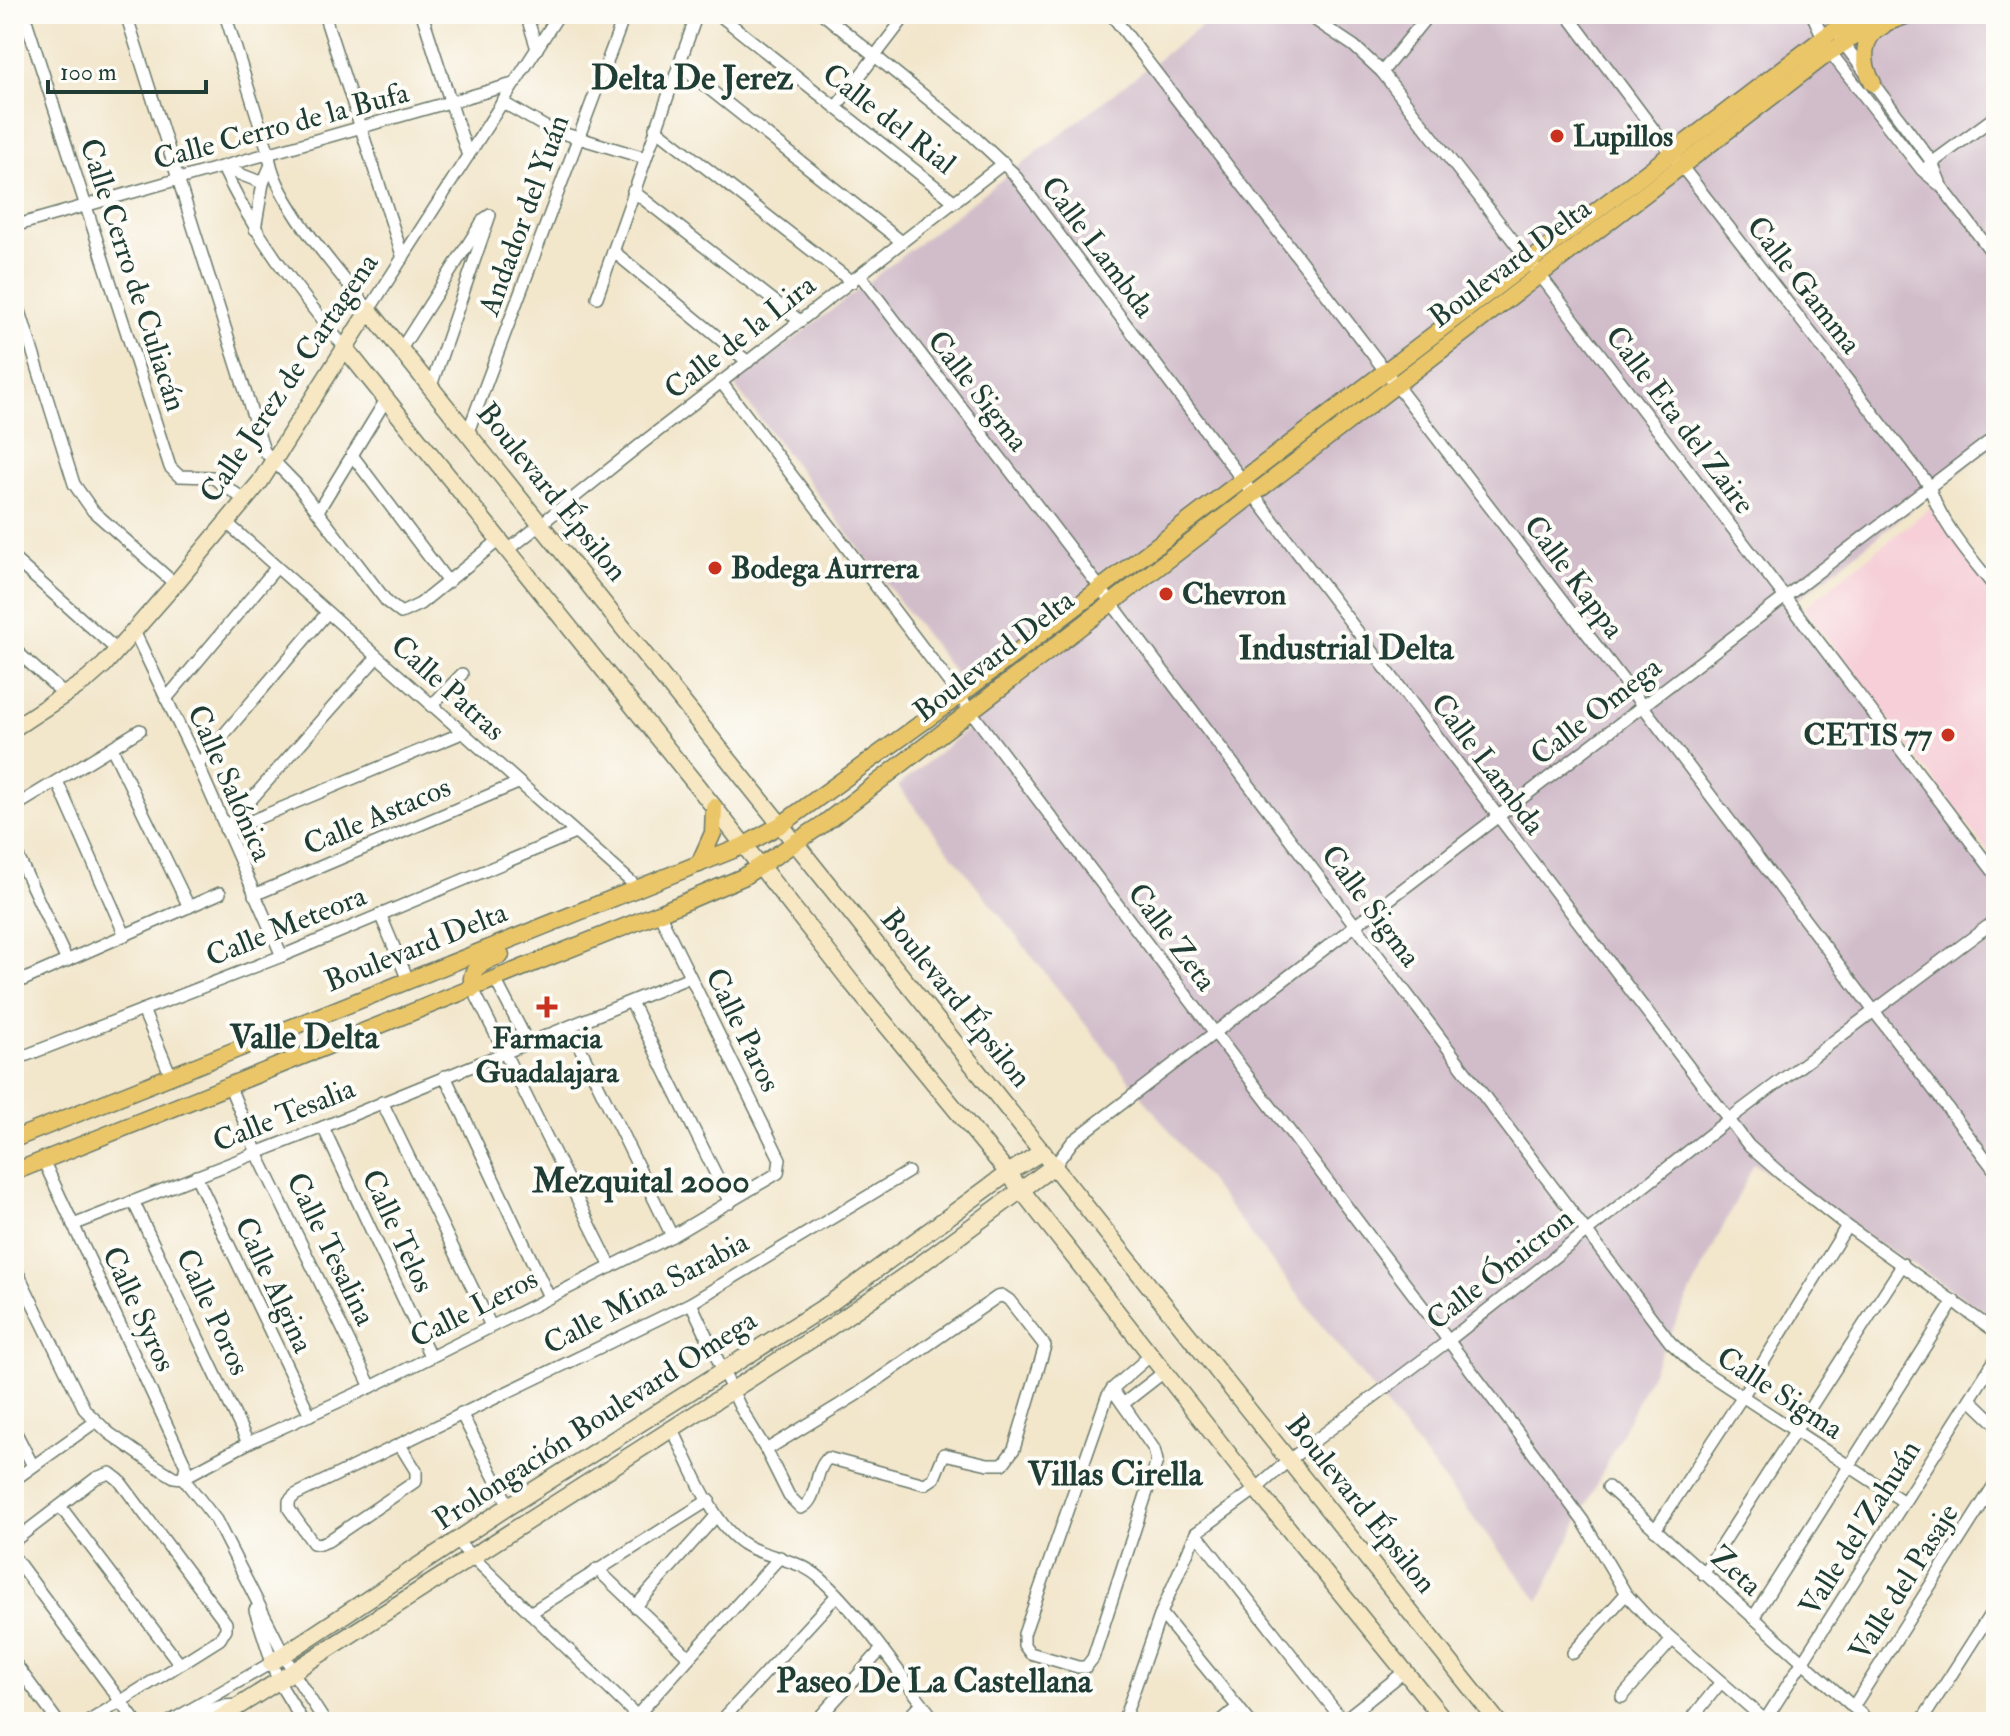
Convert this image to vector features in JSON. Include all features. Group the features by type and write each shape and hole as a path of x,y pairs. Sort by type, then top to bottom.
{"main road":[{"name":"Boulevard Delta","path":"14,1172 473,989 722,887 759,868 797,843 969,711 1106,596 1676,160 1826,34 1867,14"},
{"name":"Boulevard Delta","path":"1826,34 1863,31 1911,14"},
{"path":"1873,83 1866,70 1867,46 1875,30 1891,21"},
{"name":"Boulevard Delta","path":"14,1139 743,846 782,824 959,696 1106,596"},
{"path":"699,864 713,833 714,807"},
{"path":"473,989 472,975 482,962 524,945 550,925"}],"street":[{"name":"Calle Cerro de Culiacán","path":"24,14 170,467 179,476 212,477 245,500"},
{"path":"126,14 260,442 273,462 318,511 387,398"},
{"path":"225,14 280,191 369,310"},
{"path":"324,14 403,258"},
{"path":"422,14 468,156"},
{"path":"526,14 537,49"},
{"name":"Calle Jerez de Cartagena","path":"14,728 87,680 118,651 245,500 273,462 559,14"},
{"name":"Andador del Yuán","path":"468,432 625,14"},
{"path":"597,297 697,14"},
{"name":"Calle del Rial","path":"718,14 955,202"},
{"name":"Calle Lambda","path":"823,14 1004,163 1498,818 1728,1120 1763,1160 1847,1226 1996,1332"},
{"path":"836,107 907,14"},
{"name":"Calle Kappa","path":"1111,14 1996,1172"},
{"name":"Calle Eta del Zaire","path":"1306,14 1354,46 1382,72 1535,268 1996,875"},
{"path":"1382,72 1429,14"},
{"name":"Calle Gamma","path":"1567,14 1676,160 1929,485 1935,505 1945,522 1996,589"},
{"path":"1826,34 1873,83 1927,166"},
{"path":"1826,34 1996,258"},
{"path":"679,65 902,242"},
{"name":"Calle Cerro de la Bufa","path":"14,226 178,179 270,161 361,128 514,84"},
{"path":"502,102 539,124 577,139 645,158"},
{"path":"1927,166 1996,116"},
{"name":"Calle Sigma","path":"655,128 856,278 1106,596 1682,1355 1904,1502"},
{"path":"254,229 270,161"},
{"name":"Calle de la Lira","path":"318,511 387,602 401,613 420,604 502,546 540,524 1004,163"},
{"path":"223,168 263,183"},
{"path":"223,168 254,229 283,270 714,807 759,868 1021,1189 1256,1489 1446,1722"},
{"path":"633,191 800,321"},
{"path":"401,349 486,216 490,215 431,386"},
{"path":"613,251 748,362"},
{"path":"14,292 74,484 93,511 175,584"},
{"name":"Boulevard Épsilon","path":"369,310 1498,1722"},
{"name":"Calle Zeta","path":"721,382 1583,1521 1626,1594 1672,1640 1765,1721"},
{"name":"Calle Omega","path":"1055,1165 1073,1141 1996,436"},
{"path":"352,455 448,582"},
{"name":"Calle Patras","path":"226,522 638,888"},
{"path":"14,559 118,651"},
{"path":"166,699 276,568"},
{"path":"198,765 327,613"},
{"name":"Calle Salónica","path":"134,631 198,765 282,956"},
{"path":"14,649 65,695"},
{"path":"226,830 377,657"},
{"path":"431,706 462,674"},
{"path":"14,807 140,730"},
{"path":"226,830 462,733"},
{"path":"112,748 189,907"},
{"path":"57,781 125,935"},
{"name":"Calle Astacos","path":"254,895 518,783"},
{"name":"Calle Meteora","path":"14,1060 282,956 575,833"},
{"path":"14,848 67,961"},
{"path":"14,984 220,893"},
{"name":"Calle Paros","path":"659,913 780,1159 780,1170"},
{"path":"380,914 408,980"},
{"name":"Calle Ómicron","path":"1196,1533 1448,1341 1728,1120 1996,920"},
{"name":"Calle Tesalia","path":"73,1225 690,977"},
{"path":"495,979 528,1043"},
{"path":"473,989 611,1267"},
{"path":"631,1002 730,1203"},
{"path":"143,1010 171,1076"},
{"path":"570,1027 672,1236"},
{"path":"445,1076 549,1297"},
{"name":"Calle Tesalina","path":"230,1087 257,1153 371,1387"},
{"path":"382,1102 491,1326"},
{"name":"Calle Telos","path":"323,1127 430,1356"},
{"name":"Calle Omega","path":"1043,1151 1073,1141"},
{"name":"Prolongación Boulevard Omega","path":"171,1721 277,1658 509,1506 845,1293 1008,1173 1043,1151"},
{"name":"Calle Syros","path":"43,1160 186,1466 183,1478"},
{"name":"Prolongación Boulevard Omega","path":"214,1722 904,1277 1055,1165"},
{"name":"Calle Leros","path":"183,1478 248,1443 371,1387 672,1236 769,1180 780,1170"},
{"name":"Calle Mina Sarabia","path":"400,1445 416,1471 416,1481 328,1541 313,1543 289,1509 289,1501 295,1495 691,1303 908,1172"},
{"name":"Calle Algina","path":"196,1176 310,1415"},
{"name":"Calle Poros","path":"133,1201 248,1443"},
{"path":"1655,1530 1742,1397 1847,1226"},
{"path":"1703,1574 1903,1264"},
{"path":"14,1265 85,1410 95,1422 174,1477 183,1478 216,1520 248,1586 303,1722"},
{"path":"691,1303 740,1407 789,1496 801,1508 809,1503 821,1466 828,1458 925,1484 934,1478 944,1454 988,1464 1003,1464 1014,1449 1045,1346 1009,1300 1003,1296 997,1297 868,1387 766,1450"},
{"path":"1753,1618 1954,1301"},
{"path":"1112,1389 1154,1449 1157,1467 1093,1658 1086,1667 1078,1667 1030,1653 1023,1640 1102,1410 1112,1389 1151,1355"},
{"name":"Valle del Zahuán","path":"1765,1721 1996,1358"},
{"path":"1123,1404 1164,1372"},
{"path":"1970,1399 1996,1424"},
{"path":"461,1413 509,1506"},
{"path":"14,1480 95,1422"},
{"path":"672,1428 716,1516 735,1538 809,1569 837,1595 936,1722"},
{"path":"14,1429 33,1466"},
{"path":"14,1541 96,1478 110,1473 119,1480 222,1616 226,1629 220,1639 88,1722"},
{"name":"Valle del Pasaje","path":"1853,1707 1996,1482"},
{"name":"Zeta","path":"1608,1487 1870,1722"},
{"path":"530,1613 709,1500"},
{"path":"60,1506 179,1663"},
{"path":"635,1607 716,1516"},
{"path":"1123,1722 1161,1613 1196,1533 1343,1721 1404,1672"},
{"path":"457,1542 634,1719 780,1557"},
{"path":"14,1557 136,1722"},
{"path":"597,1569 689,1657"},
{"path":"1573,1653 1626,1594"},
{"path":"720,1722 837,1595"},
{"path":"1921,1722 1996,1605"},
{"path":"1161,1613 1250,1722"},
{"path":"1622,1697 1672,1640"},
{"path":"815,1722 881,1650"},
{"path":"14,1662 58,1722"},
{"path":"286,1676 325,1722"},
{"path":"1689,1722 1721,1682"},
{"path":"904,1722 922,1703"},
{"path":"171,1721 222,1706 241,1705"},
{"path":"1220,1722 1238,1707"}],"shaded area":[{"path":"1217,14 1996,14 1996,443 1795,601 1996,876 1996,1318 1754,1164 1539,1601 898,786 986,714 734,385"},
{"name":"CETIS 77","path":"1930,508 1996,593 1996,862 1804,608"}],"place":[{"name":"Lupillos","path":"1557,136"},
{"name":"Bodega Aurrera","path":"715,568"},
{"name":"Chevron","path":"1166,594"},
{"name":"CETIS 77","path":"1948,735"},
{"name":"Farmacia Guadalajara","path":"547,1007"}],"district":[{"name":"Delta De Jerez","path":"692,78"},
{"name":"Industrial Delta","path":"1346,648"},
{"name":"Valle Delta","path":"304,1037"},
{"name":"Mezquital 2000","path":"641,1181"},
{"name":"Villas Cirella","path":"1115,1474"},
{"name":"Paseo De La Castellana","path":"934,1681"}]}
